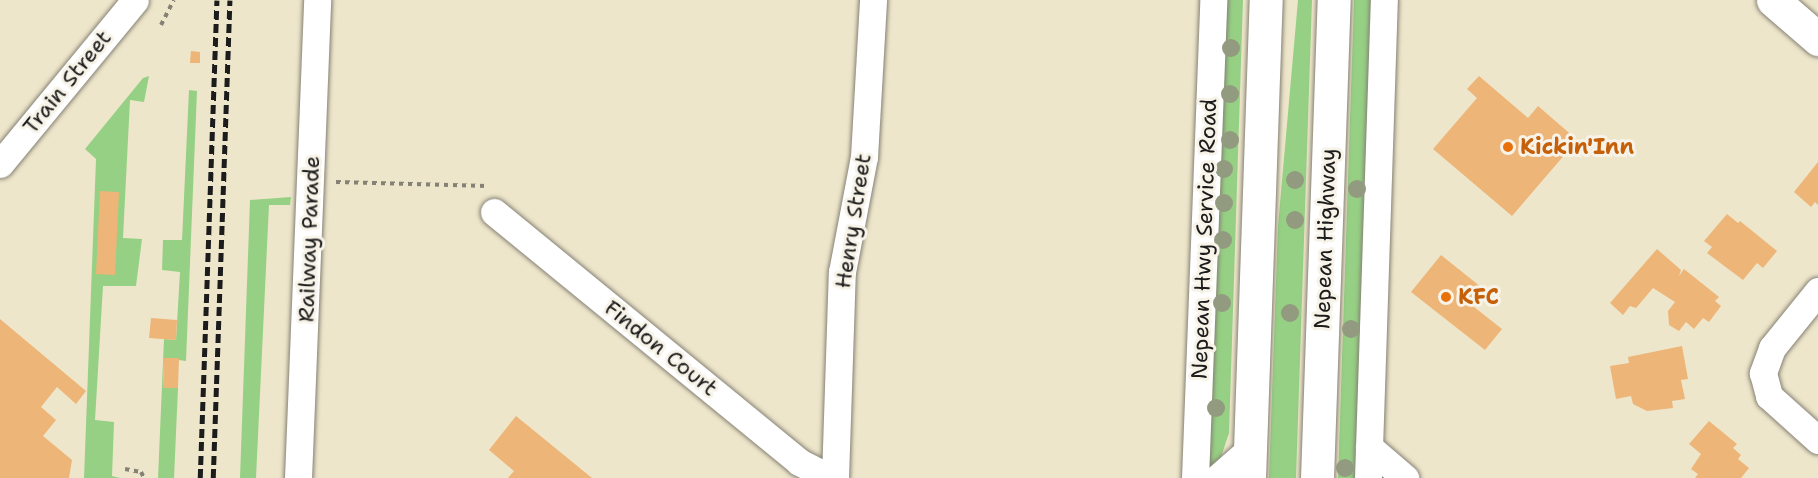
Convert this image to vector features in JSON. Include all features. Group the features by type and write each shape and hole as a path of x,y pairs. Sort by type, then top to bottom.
{"main road":[{"path":"1250,464 1266,0"},
{"name":"Nepean Highway","path":"1317,478 1334,0"},
{"path":"1773,0 1818,39"}],"street":[{"name":"Train Street","path":"0,164 135,0"},
{"name":"Railway Parade","path":"298,478 317,0"},
{"name":"Henry Street","path":"833,478 842,272 864,157 873,0"},
{"name":"Nepean Hwy Service Road","path":"1195,478 1213,0"},
{"path":"1368,478 1384,0"},
{"name":"Findon Court","path":"492,199 799,462 833,478"},
{"path":"1818,291 1772,348 1763,373 1769,396 1818,440"},
{"path":"1369,447 1405,478"},
{"path":"1217,478 1250,464"}],"path":[{"path":"161,25 174,0"},
{"path":"332,182 492,199"},
{"path":"125,469 141,472 144,478"}],"green space":[{"path":"1223,0 1243,0 1229,433 1219,463 1207,474"},
{"path":"1298,0 1312,0 1296,478 1269,478 1278,226"},
{"path":"1354,0 1376,0 1358,478 1338,478"},
{"path":"149,76 144,102 130,100 123,238 142,239 136,286 103,286 95,420 114,422 112,476 120,478 84,478 96,159 85,149 143,78"},
{"path":"189,90 197,91 186,361 164,358 163,387 178,388 174,478 158,478 164,339 176,340 180,272 162,270 163,240 182,240"},
{"path":"291,197 290,205 269,205 256,478 240,478 250,200"}],"building":[{"path":"191,51 200,52 200,63 190,63"},
{"name":"Kickin'Inn","path":"1479,76 1528,118 1538,106 1582,144 1571,156 1567,152 1512,216 1433,149 1477,98 1467,89"},
{"path":"1818,162 1818,205 1815,202 1811,207 1794,192"},
{"path":"100,191 119,192 115,275 96,274"},
{"path":"1727,214 1738,223 1740,221 1777,251 1763,268 1757,263 1743,280 1707,253 1712,247 1704,241"},
{"path":"1657,249 1681,270 1679,276 1684,269 1719,297 1715,301 1721,306 1709,322 1703,318 1694,329 1686,322 1679,331 1669,325 1668,311 1675,302 1653,288 1636,308 1630,306 1623,315 1610,303"},
{"name":"KFC","path":"1441,255 1481,287 1469,303 1502,329 1485,350 1411,292"},
{"path":"151,318 177,320 176,340 149,338"},
{"path":"0,319 86,391 76,404 57,387 41,407 56,420 43,436 72,460 69,478 0,478"},
{"path":"1682,346 1688,379 1681,380 1685,399 1672,401 1673,408 1647,411 1633,404 1631,396 1616,399 1610,366 1629,363 1628,357"},
{"path":"164,358 179,358 178,388 163,388"},
{"path":"516,416 592,478 508,478 514,471 489,450"},
{"path":"1709,421 1737,444 1733,448 1741,455 1738,459 1749,468 1741,478 1695,478 1698,474 1691,469 1701,454 1689,444"}],"railway":[{"path":"200,478 217,0"},
{"path":"213,478 230,0"}],"place":[{"name":"Kickin'Inn","path":"1508,147"},
{"name":"KFC","path":"1446,297"}]}
